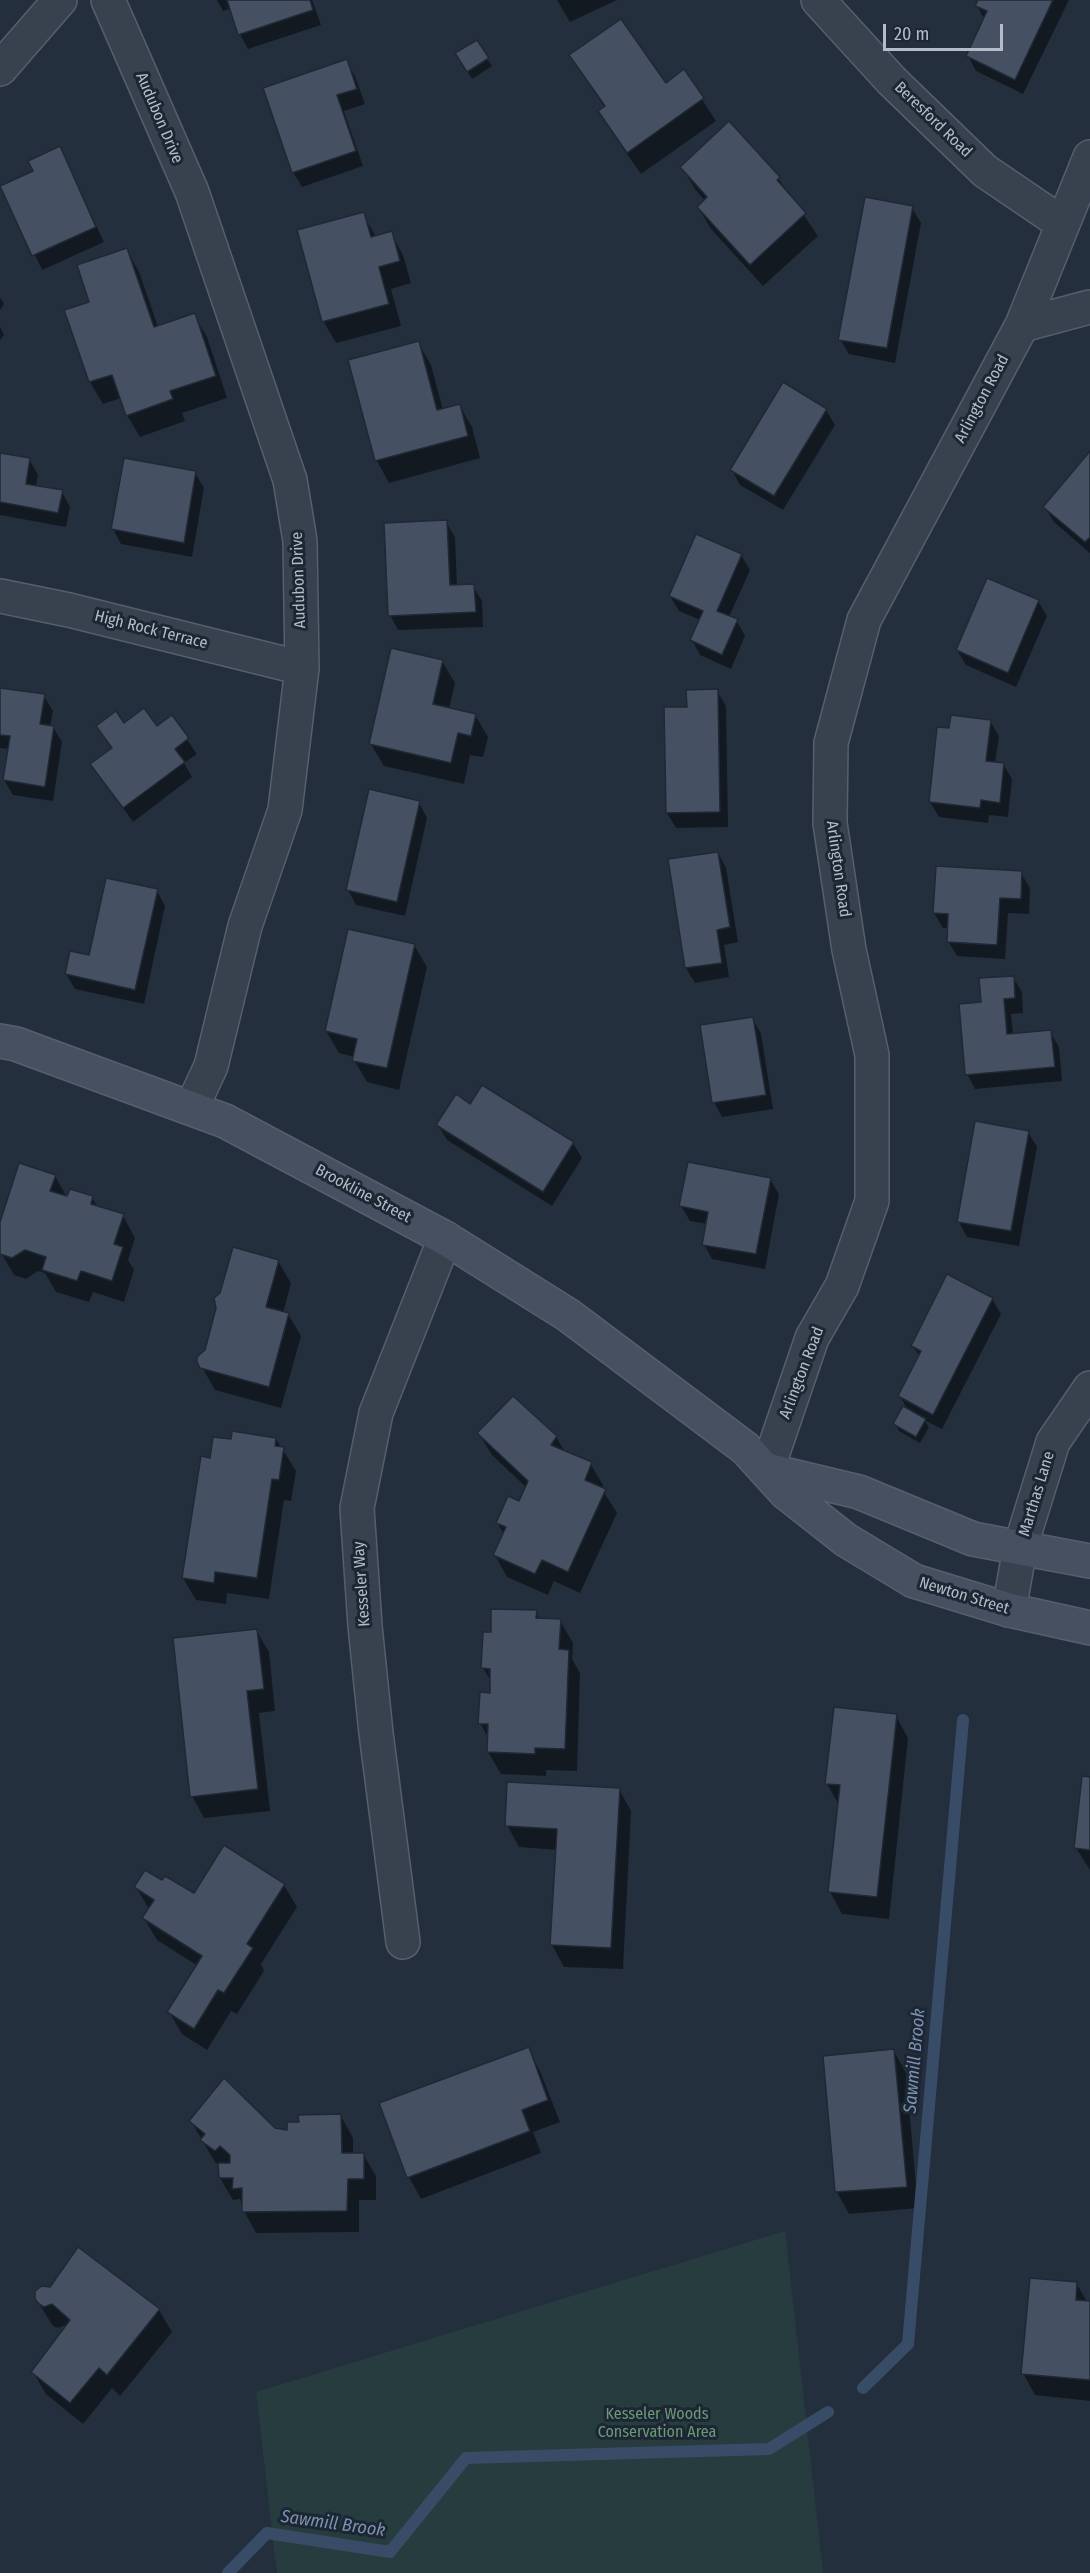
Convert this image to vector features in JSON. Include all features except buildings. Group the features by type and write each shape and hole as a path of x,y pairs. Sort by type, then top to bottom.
{"main road":[{"name":"Brookline Street","path":"0,1041 16,1044 225,1121 445,1238 568,1315 694,1409"},
{"name":"Newton Street","path":"694,1409 745,1448 785,1492 846,1540 914,1581 1009,1610 1090,1628"},
{"path":"767,1470 859,1492 973,1539 1090,1561"}],"street":[{"path":"0,69 60,0"},
{"name":"Audubon Drive","path":"108,0 192,192 290,480 300,541 302,668 285,810 245,926 212,1066 192,1107"},
{"name":"Beresford Road","path":"818,0 892,81 986,171 1063,224"},
{"name":"Arlington Road","path":"767,1470 812,1338 843,1286 872,1201 872,1055 849,950 830,823 831,743 864,620 1022,325 1090,157"},
{"path":"1022,325 1090,307"},
{"name":"High Rock Terrace","path":"0,596 69,610 302,668"},
{"name":"Kesseler Way","path":"403,1942 373,1709 357,1508 376,1413 445,1238"},
{"name":"Marthas Lane","path":"1009,1610 1020,1548 1053,1442 1090,1388"}],"green space":[{"name":"Kesseler Woods Conservation Area","path":"785,2231 823,2573 277,2573 256,2392"}],"waterway":[{"name":"Sawmill Brook","path":"863,2388 908,2344 963,1720"},
{"name":"Sawmill Brook","path":"228,2573 267,2533 390,2552 466,2458 769,2449 828,2412"}]}
